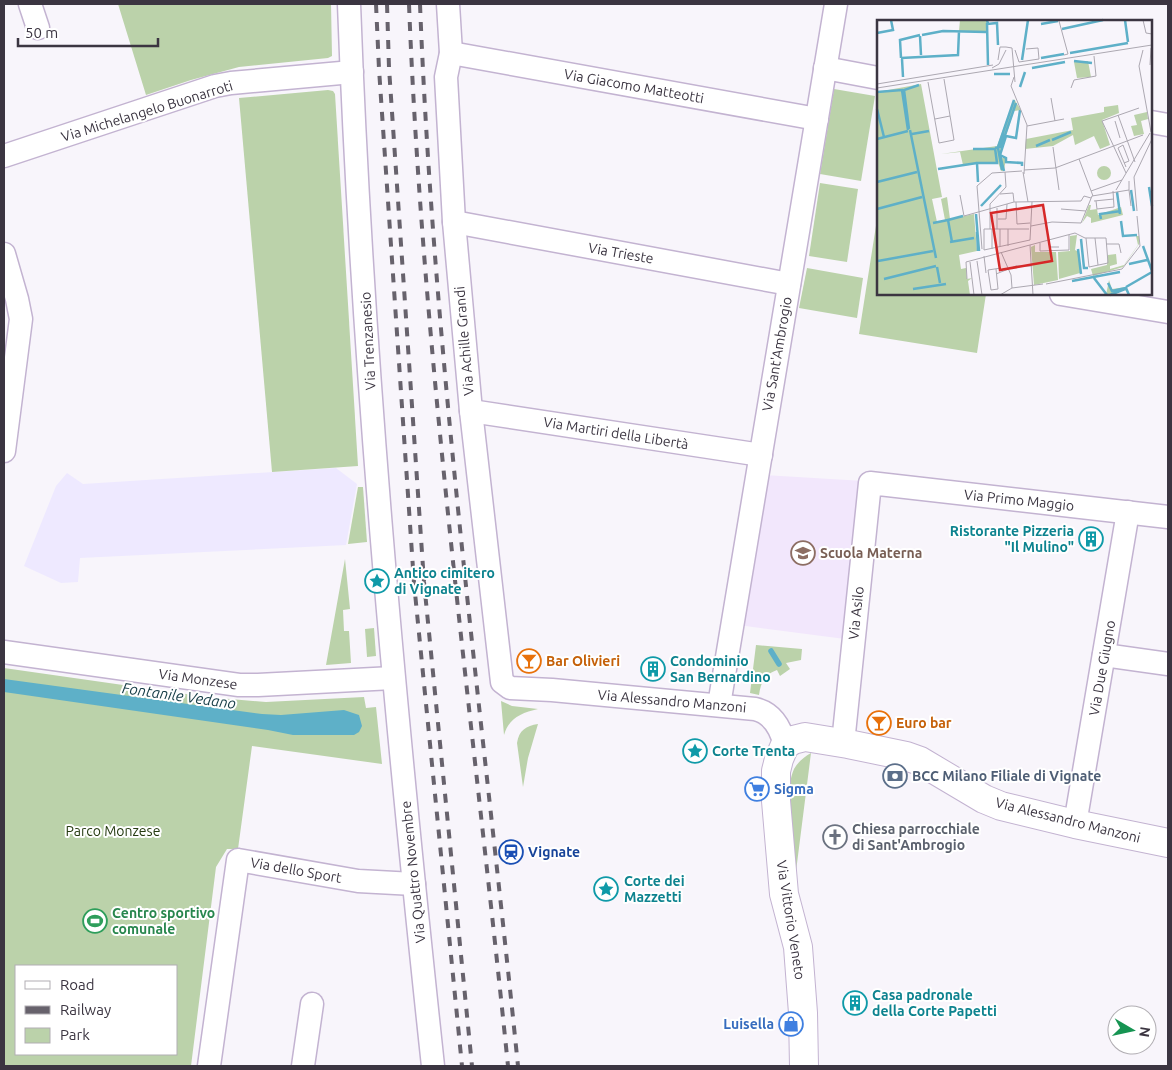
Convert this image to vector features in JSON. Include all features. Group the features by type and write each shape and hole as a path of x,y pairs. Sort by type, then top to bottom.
{"street":[{"path":"30,4 38,28"},
{"name":"Via Trenzanesio","path":"349,4 374,451 393,678"},
{"name":"Via Achille Grandi","path":"448,4 451,53 446,77 454,222 471,411 500,677"},
{"name":"Via Sant'Ambrogio","path":"719,705 836,4"},
{"name":"Via Giacomo Matteotti","path":"451,53 817,119"},
{"path":"825,68 877,78"},
{"name":"Via Michelangelo Buonarroti","path":"4,156 215,86 352,72"},
{"path":"1152,122 1168,125"},
{"name":"Via Trieste","path":"454,222 789,284"},
{"path":"4,254 19,303 21,319 4,451"},
{"path":"1067,295 1168,312"},
{"name":"Via Martiri della Libertà","path":"471,411 761,455"},
{"name":"Via Primo Maggio","path":"870,483 1168,517"},
{"name":"Via Asilo","path":"842,743 870,483"},
{"name":"Via Due Giugno","path":"1075,824 1128,512"},
{"name":"Via Monzese","path":"4,652 239,685 393,678"},
{"path":"1104,656 1168,664"},
{"name":"Via Alessandro Manzoni","path":"500,677 503,684 510,688 751,708 765,713 780,730 785,746 796,738 802,737 890,752 916,759 993,803 1075,824 1168,844"},
{"name":"Via Quattro Novembre","path":"393,678 433,1066"},
{"name":"Via Vittorio Veneto","path":"785,746 776,771 776,800 784,894 798,947 803,1013 804,1066"},
{"name":"Via dello Sport","path":"209,1066 238,860 358,881 414,884"},
{"path":"303,1066 312,1004"}],"shaded area":[{"path":"336,468 357,484 346,545 80,558 78,582 61,583 24,566 56,486 67,473 83,484"},
{"name":"Scuola Materna","path":"764,475 864,481 845,639 738,625"}],"green space":[{"path":"118,4 331,4 332,56 328,58 239,67 146,95"},
{"path":"834,89 875,96 861,181 820,174"},
{"path":"333,91 335,94 358,466 272,472 239,98"},
{"path":"820,183 858,189 847,262 809,256"},
{"path":"877,219 877,295 986,295 977,353 859,334"},
{"path":"807,268 863,278 857,318 799,308"},
{"path":"358,487 363,487 367,542 348,544"},
{"path":"345,559 350,609 343,610 344,631 349,631 351,663 326,665"},
{"path":"374,628 376,656 367,657 365,629"},
{"path":"756,645 802,649 801,660 786,663 790,669 780,676 777,670 766,677 762,683 759,695 750,693"},
{"name":"Parco Monzese","path":"4,668 207,697 266,702 364,697 366,708 376,707 382,764 252,746 238,849 227,849 216,867 191,1066 4,1066"},
{"path":"501,701 512,706 538,709 526,712 512,720 504,735"},
{"path":"538,724 528,758 523,787 517,743 519,735 524,729"},
{"path":"811,753 793,895 788,811 789,794 794,769 797,764"}],"water":[{"name":"Fontanile Vedano","path":"4,679 262,714 281,715 344,710 359,715 362,726 359,732 354,735 293,735 4,692"}],"waterway":[{"path":"771,651 779,664"}],"railway":[{"path":"376,4 414,583 462,1066"},
{"path":"387,4 389,68 424,582 472,1066"},
{"path":"409,4 425,270 437,403 508,1066"},
{"path":"420,4 436,270 448,403 518,1066"}],"place":[{"name":"Ristorante Pizzeria \"Il Mulino\"","path":"1091,539"},
{"name":"Scuola Materna","path":"803,553"},
{"name":"Antico cimitero di Vignate","path":"377,581"},
{"name":"Bar Olivieri","path":"529,661"},
{"name":"Condominio San Bernardino","path":"653,669"},
{"name":"Euro bar","path":"879,723"},
{"name":"Corte Trenta","path":"695,751"},
{"name":"BCC Milano Filiale di Vignate","path":"895,776"},
{"name":"Sigma","path":"757,789"},
{"name":"Chiesa parrocchiale di Sant'Ambrogio","path":"835,837"},
{"name":"Vignate","path":"511,852"},
{"name":"Corte dei Mazzetti","path":"606,889"},
{"name":"Centro sportivo comunale","path":"95,921"},
{"name":"Casa padronale della Corte Papetti","path":"855,1003"},
{"name":"Luisella","path":"791,1024"}]}
